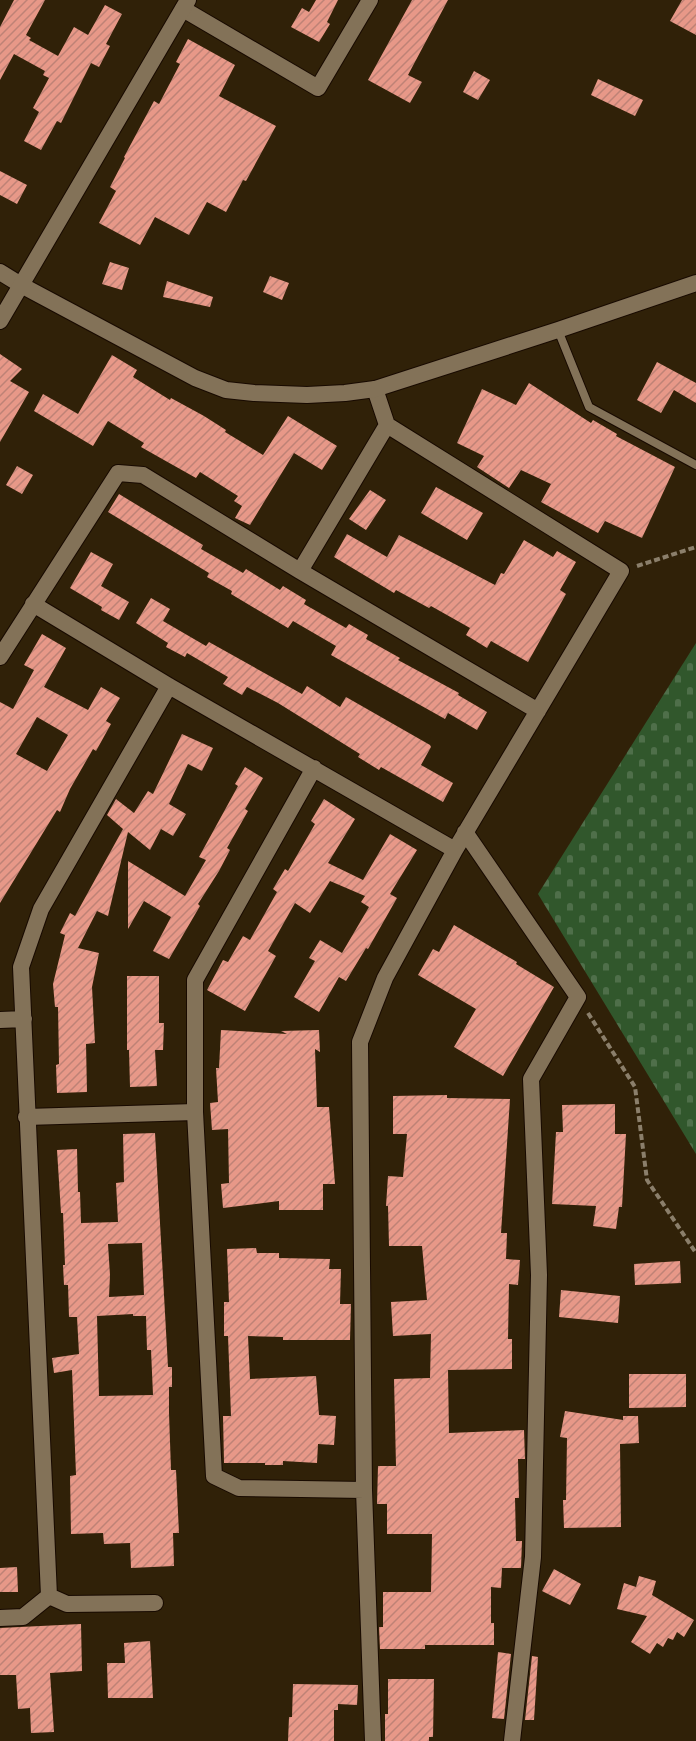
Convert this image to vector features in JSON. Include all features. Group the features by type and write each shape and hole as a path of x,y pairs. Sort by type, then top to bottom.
{"street":[{"path":"0,321 185,5 318,88 370,0"},
{"path":"0,272 195,378 226,390 308,395 345,393 375,388 696,283"},
{"path":"373,1741 364,1490 360,1042 385,978 455,850 621,571 387,425 375,388"},
{"path":"300,571 387,425"},
{"path":"0,657 118,473 143,475 300,571 538,711"},
{"path":"33,604 170,686 455,850"},
{"path":"49,1596 21,967 41,909 170,686"},
{"path":"314,768 195,980 195,1112 214,1476 239,1488 364,1490"},
{"path":"465,832 578,997 531,1079 539,1275 533,1557 512,1741"},
{"path":"0,1020 24,1019"},
{"path":"26,1117 195,1112"},
{"path":"49,1596 67,1604 155,1603"},
{"path":"0,1618 23,1617 49,1596"}],"lane":[{"path":"558,330 589,407 696,465"}],"path":[{"path":"621,571 696,547"},
{"path":"578,997 635,1087 647,1180 696,1253"}],"green space":[{"path":"696,643 696,1154 538,894"}],"building":[{"path":"14,0 45,0 26,35 31,38 29,40 58,56 74,27 88,35 105,5 122,14 106,44 110,46 99,67 91,63 61,123 57,121 41,150 24,141 39,112 33,108 49,78 43,75 45,71 14,54 0,80 0,27"},
{"path":"316,0 338,0 327,22 330,24 319,42 291,27 302,8 309,12"},
{"path":"412,0 448,0 408,75 422,82 410,103 368,80"},
{"path":"682,0 696,0 696,35 670,21"},
{"path":"188,39 235,65 219,96 276,126 226,212 207,202 189,235 155,217 140,245 99,223 116,191 110,187 124,157 154,101 159,104 180,64 176,62"},
{"path":"474,71 490,80 478,100 463,92"},
{"path":"598,79 643,100 635,116 591,95"},
{"path":"0,171 27,185 17,204 0,195"},
{"path":"110,262 129,268 122,290 102,284"},
{"path":"270,276 289,283 282,300 263,292"},
{"path":"167,281 213,297 210,307 163,297"},
{"path":"0,354 22,369 10,381 29,392 0,442"},
{"path":"112,355 137,370 133,377 170,400 171,398 204,416 263,455 288,416 337,446 322,470 294,453 250,525 235,518 242,506 234,501 238,496 200,472 196,478 141,447 144,443 108,421 93,446 34,411 43,394 78,414"},
{"path":"657,362 696,383 696,403 674,390 661,413 637,400"},
{"path":"529,383 591,423 593,420 617,434 616,436 675,467 642,538 605,521 598,533 541,502 551,484 521,470 509,488 477,467 484,456 457,443 482,389 516,405"},
{"path":"17,466 33,475 22,494 6,485"},
{"path":"436,487 483,513 467,540 421,513"},
{"path":"370,490 386,500 366,530 349,519"},
{"path":"119,494 203,545 201,549 243,573 246,569 280,590 283,586 306,600 304,604 346,628 349,624 368,635 366,639 400,658 398,660 459,693 458,695 487,712 477,730 448,713 445,719 331,655 336,646 293,621 288,628 231,594 232,591 207,577 209,573 108,512"},
{"path":"347,534 387,557 399,535 495,585 524,540 553,557 557,551 576,562 560,590 566,594 528,662 491,641 487,648 466,635 470,628 431,606 429,608 396,590 394,593 334,557"},
{"path":"91,552 113,564 101,586 129,602 119,620 70,588"},
{"path":"151,598 170,609 163,621 206,646 209,642 302,694 307,686 340,707 346,697 430,745 421,765 453,783 443,802 381,767 379,770 358,757 360,754 278,703 247,687 242,695 223,684 228,677 187,653 185,657 166,647 168,643 136,623"},
{"path":"42,634 66,648 44,687 88,710 101,687 120,698 106,721 111,724 96,751 93,749 70,789 60,812 57,810 0,903 0,702 13,709 34,670 24,665","holes":["37,717 68,735 47,771 16,754"]},
{"path":"182,734 213,748 202,771 188,764 169,804 186,814 173,836 161,829 150,850 128,832 108,916 97,911 78,948 99,953 92,987 95,1043 86,1044 87,1092 57,1093 58,1007 55,1007 53,984 65,935 60,933 70,913 75,916 123,829 107,815 116,799 134,813 148,791 153,794"},
{"path":"245,767 263,778 245,809 248,811 227,848 230,850 169,959 153,951 171,917 144,901 128,929 128,861 185,896 206,860 199,857 238,786 235,784"},
{"path":"324,799 355,819 328,863 363,880 390,834 417,850 390,894 397,898 368,949 366,948 346,981 339,977 319,1012 294,997 315,961 309,958 320,940 342,953 369,907 361,902 365,896 330,881 310,913 295,903 268,951 276,956 245,1011 207,990 223,960 228,962 243,936 250,940 277,892 273,889 285,869 288,871 315,824 311,821"},
{"path":"454,925 554,987 503,1076 454,1047 476,1009 418,975 433,949 439,952"},
{"path":"127,976 159,976 159,1023 164,1023 163,1050 155,1050 157,1086 130,1087 129,1050 127,1050"},
{"path":"221,1030 287,1034 281,1031 319,1030 320,1052 315,1049 317,1107 329,1107 335,1184 323,1184 323,1210 279,1210 279,1201 223,1208 221,1184 229,1183 228,1129 212,1130 210,1103 218,1102 216,1068 219,1068"},
{"path":"447,1095 447,1098 510,1099 501,1233 507,1233 506,1259 520,1260 518,1285 509,1284 508,1339 512,1339 512,1369 448,1370 449,1433 524,1430 525,1459 518,1459 519,1498 515,1498 516,1541 522,1541 521,1568 502,1568 501,1588 491,1587 491,1623 494,1623 494,1645 425,1645 425,1649 380,1649 379,1627 383,1627 383,1592 431,1592 432,1534 387,1534 387,1504 377,1504 378,1466 396,1466 394,1379 430,1378 431,1334 393,1336 391,1302 427,1300 422,1246 389,1246 388,1206 386,1206 388,1176 403,1177 407,1134 393,1134 393,1096"},
{"path":"615,1104 615,1134 626,1134 622,1207 619,1207 616,1229 593,1226 596,1206 552,1204 556,1132 563,1132 562,1105"},
{"path":"155,1133 168,1367 172,1367 172,1387 169,1387 171,1470 176,1470 179,1533 173,1533 174,1566 131,1568 130,1543 104,1544 103,1533 71,1534 70,1476 76,1475 72,1370 54,1373 52,1358 79,1354 77,1317 69,1317 68,1285 64,1285 63,1213 61,1213 57,1150 77,1149 81,1223 118,1222 116,1183 124,1182 123,1134","holes":["142,1243 144,1295 109,1297 108,1244","133,1314 133,1316 146,1316 147,1350 151,1350 153,1395 99,1396 97,1316"]},
{"path":"256,1248 257,1253 279,1253 279,1258 330,1259 329,1269 341,1269 340,1304 351,1304 350,1340 283,1340 283,1337 248,1336 250,1379 316,1376 319,1415 336,1416 334,1445 318,1444 317,1463 283,1461 283,1465 265,1465 265,1463 224,1463 223,1416 231,1416 228,1336 224,1336 224,1302 229,1302 227,1249"},
{"path":"680,1261 681,1283 635,1285 634,1264"},
{"path":"561,1290 620,1296 618,1323 559,1317"},
{"path":"629,1374 686,1374 686,1407 629,1408"},
{"path":"565,1411 623,1420 623,1416 638,1416 639,1443 620,1444 621,1527 564,1528 563,1500 566,1500 567,1438 560,1437"},
{"path":"17,1567 18,1592 0,1592 0,1568"},
{"path":"554,1569 581,1584 570,1605 542,1591"},
{"path":"639,1576 656,1581 652,1595 694,1620 684,1637 677,1632 673,1640 668,1638 663,1647 657,1643 650,1654 631,1642 647,1616 617,1609 624,1583 636,1587"},
{"path":"81,1624 82,1671 50,1673 54,1732 31,1733 30,1708 18,1709 16,1675 0,1675 0,1628"},
{"path":"150,1641 153,1698 108,1698 107,1663 125,1663 124,1643"},
{"path":"498,1652 511,1654 504,1719 492,1718"},
{"path":"532,1656 538,1657 534,1720 525,1720"},
{"path":"388,1679 434,1679 433,1737 429,1737 429,1741 385,1741"},
{"path":"293,1684 358,1685 357,1705 338,1704 338,1710 334,1710 334,1741 288,1741 289,1717 292,1717"}]}
